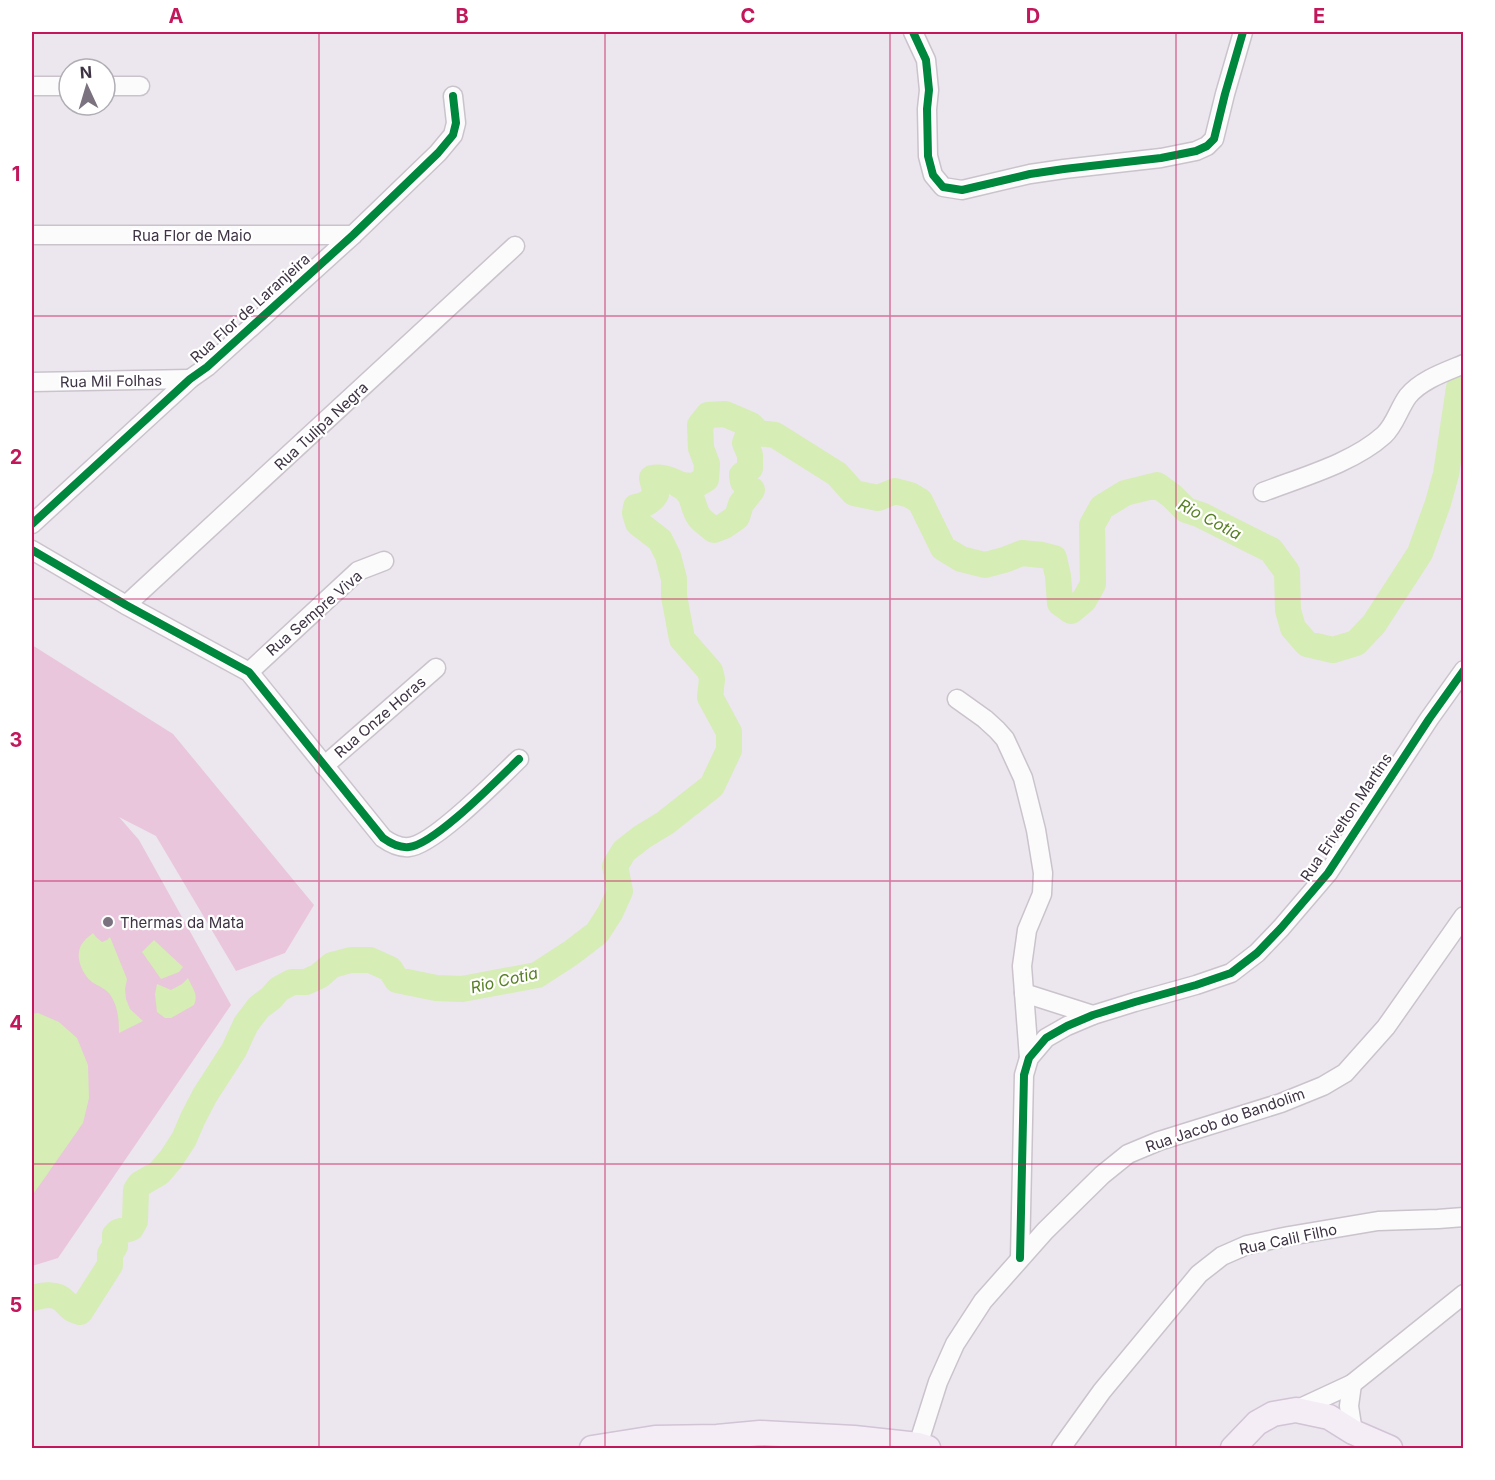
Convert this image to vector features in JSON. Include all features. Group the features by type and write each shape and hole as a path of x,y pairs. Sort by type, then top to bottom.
{"street":[{"path":"913,32 926,60 929,90 928,156 933,176 943,187 962,190 1030,174 1161,158 1196,151 1207,146 1214,139 1243,32"},
{"path":"32,86 57,86"},
{"path":"117,86 140,86"},
{"name":"Rua Flor de Laranjeira","path":"32,524 190,379 207,367 353,235 438,153 453,135 456,123 453,96"},
{"name":"Rua Flor de Maio","path":"32,235 353,235"},
{"name":"Rua Tulipa Negra","path":"126,605 515,246"},
{"path":"1263,492 1350,459 1385,434 1408,396 1424,383 1464,364"},
{"name":"Rua Mil Folhas","path":"32,382 190,379"},
{"path":"32,550 126,605 249,672 382,838 390,843 410,847 425,841 457,818 519,759"},
{"name":"Rua Sempre Viva","path":"249,672 358,571 384,561"},
{"name":"Rua Onze Horas","path":"324,766 436,668"},
{"name":"Rua Erivelton Martins","path":"1029,1058 1046,1038 1068,1026 1093,1015 1231,973 1257,953 1328,873 1429,719 1464,670"},
{"path":"957,699 985,719 1005,739 1023,778 1030,802 1038,840 1043,882 1042,894 1027,930 1022,966 1029,1058 1024,1075 1020,1258"},
{"name":"Rua Jacob do Bandolim","path":"923,1447 938,1382 955,1344 982,1301 1045,1231 1102,1175 1128,1154 1160,1141 1281,1103 1323,1086 1345,1073 1386,1027 1464,916"},
{"path":"1024,993 1093,1015"},
{"name":"Rua Calil Filho","path":"1061,1449 1102,1391 1199,1274 1222,1256 1247,1245 1378,1221 1464,1217"},
{"path":"1233,1449 1257,1422 1272,1414 1296,1410 1352,1384 1464,1294"},
{"path":"1352,1384 1349,1406 1353,1432"},
{"path":"1296,1410 1329,1417 1353,1432 1390,1449"},
{"path":"592,1449 655,1438 715,1443 760,1433 854,1438 923,1447"}],"shaded area":[{"name":"Thermas da Mata","path":"32,645 173,734 314,905 285,953 236,971 156,836 119,817 139,840 231,1005 58,1258 32,1266"},
{"path":"93,933 102,942 110,937 127,979 126,999 130,1009 143,1021 119,1033 118,1014 111,996 89,979 80,964 81,946"},
{"path":"154,940 183,967 179,972 161,979 142,952"},
{"path":"188,978 195,994 194,1005 171,1018 165,1018 157,1012 155,994 157,984 171,990"},
{"path":"38,1013 59,1022 77,1038 88,1065 89,1098 83,1123 32,1196 32,1014"}],"waterway":[{"name":"Rio Cotia","path":"32,1298 44,1295 57,1296 72,1309 80,1312 110,1265 110,1254 115,1246 115,1235 131,1228 135,1221 136,1190 140,1184 159,1173 171,1159 184,1139 205,1095 234,1050 246,1024 259,1007 279,989 292,982 306,982 319,976 332,965 351,960 370,960 390,969 397,980 436,988 462,989 537,975 597,933 620,891 615,866 624,851 665,823 712,786 729,750 729,732 710,697 712,679 710,671 682,639 674,596 674,579 668,556 660,540 638,523 636,507 648,503 656,494 652,478 668,479 683,487 690,495 699,517 714,530 737,517 741,504 752,490 743,482 742,475 750,468 750,455 745,443 748,435 758,433 775,435 837,474 854,493 878,498 895,491 910,495 920,501 943,548 961,559 985,565 1022,553 1054,558 1060,603 1071,611 1084,600 1093,584 1092,525 1102,507 1125,493 1157,485 1186,510 1201,515 1271,550 1287,572 1288,610 1293,628 1307,644 1333,650 1356,643 1374,624 1420,553 1446,474 1459,388 1464,386"},
{"name":"Rio Cotia","path":"679,485 694,486 706,479 707,464 701,448 700,425 708,415 725,414 751,425 758,433"}],"cycle path":[{"path":"913,32 926,60 929,90 928,156 933,175 943,187 962,190 1030,174 1161,158 1196,151 1207,146 1214,139 1243,32"},
{"path":"32,524 190,379 207,367 353,235 438,153 453,135 456,123 453,96"},
{"path":"32,550 126,605 249,672 383,838 395,845 409,847 434,835 466,809 519,759"},
{"path":"1020,1258 1024,1075 1029,1058 1046,1038 1067,1026 1093,1015 1231,973 1257,953 1328,873 1429,719 1464,670"}],"place":[{"name":"Thermas da Mata","path":"108,922"}]}
